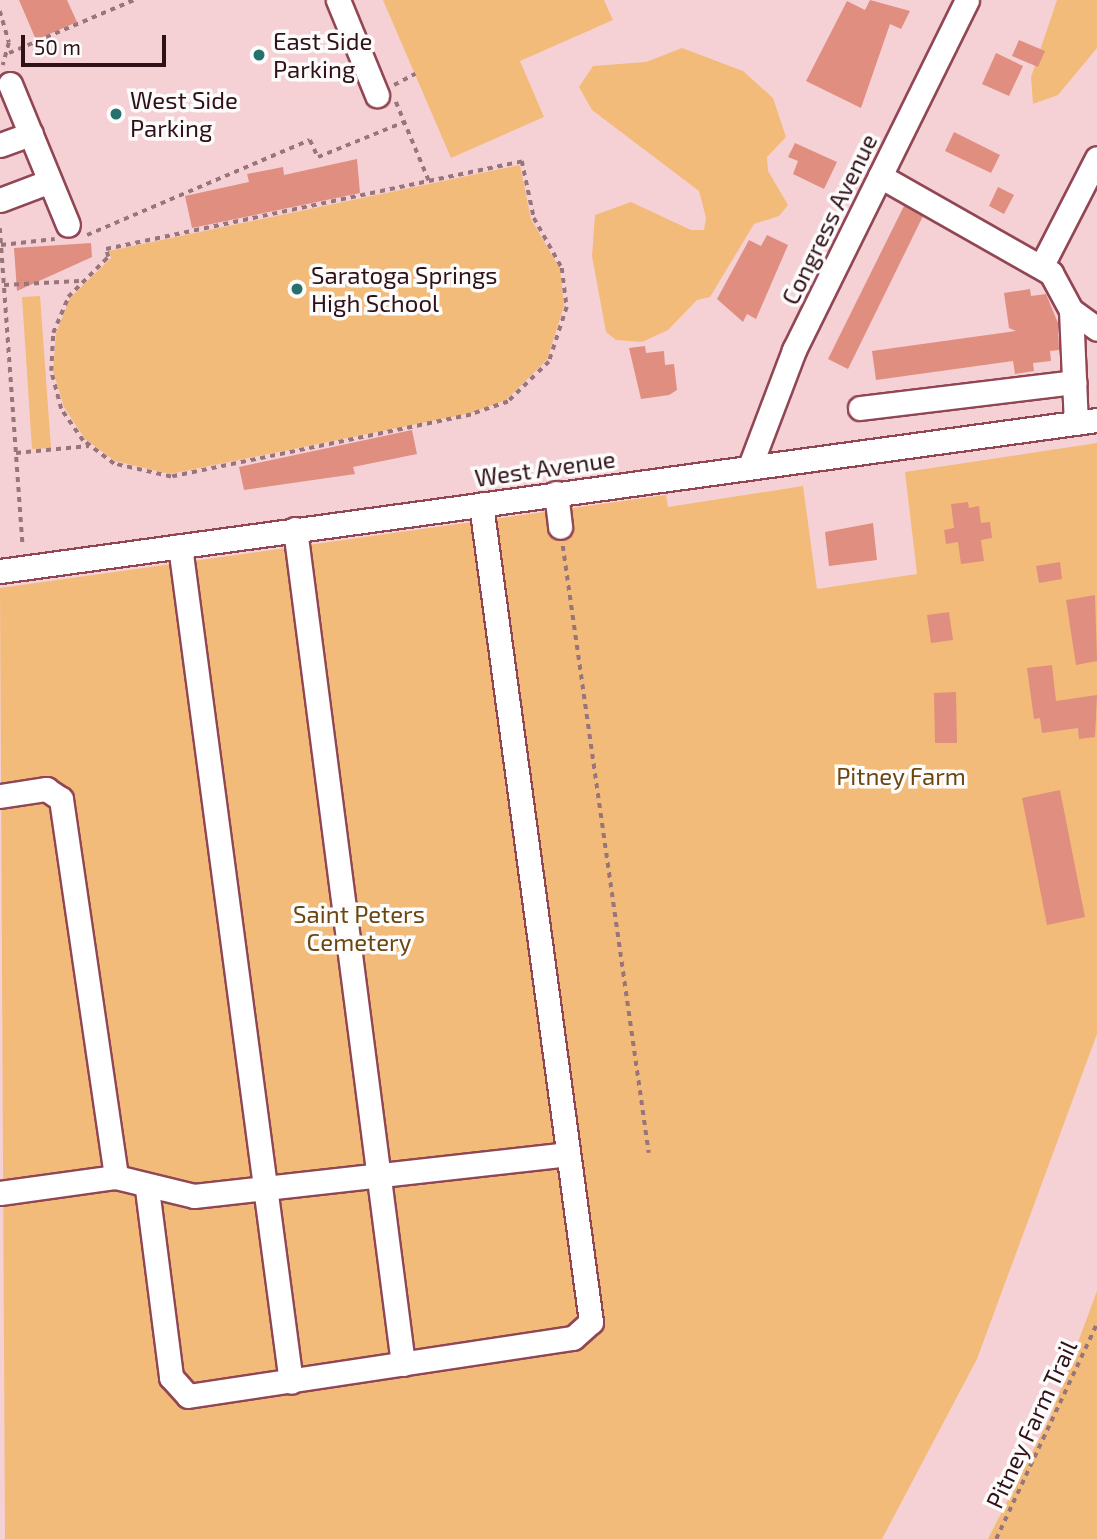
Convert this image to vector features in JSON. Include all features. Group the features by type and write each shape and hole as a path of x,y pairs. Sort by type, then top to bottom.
{"street":[{"path":"338,0 377,95"},
{"name":"Congress Avenue","path":"750,466 794,350 967,0"},
{"path":"5,77 31,134 69,233"},
{"path":"0,145 31,134"},
{"path":"1042,265 1097,158"},
{"path":"880,176 1042,265 1071,310 1097,329"},
{"path":"0,200 50,181"},
{"path":"1071,310 1074,382 1087,421"},
{"path":"860,408 1074,382"},
{"name":"West Avenue","path":"0,571 556,492 1087,421"},
{"path":"556,492 560,527"},
{"path":"147,1189 174,1385 196,1396 573,1338 587,1330 591,1314 566,1154 481,504"},
{"path":"295,530 403,1364"},
{"path":"180,546 291,1382"},
{"path":"0,796 46,789 61,799 116,1177"},
{"path":"0,1193 116,1177 147,1189 194,1196 566,1154"}],"path":[{"path":"9,53 134,0"},
{"path":"0,11 9,53 5,77"},
{"path":"415,74 389,87 429,181"},
{"path":"1,245 69,233 310,140 318,158 404,122"},
{"path":"522,162 534,218 562,268 567,306 549,362 524,391 471,415 190,474 132,471 89,446 61,409 51,371 59,314 79,281 108,257 106,249 522,162"},
{"path":"0,228 23,545"},
{"path":"4,285 79,281"},
{"path":"16,453 89,446"},
{"path":"560,527 649,1153"},
{"name":"Pitney Farm Trail","path":"996,1539 1097,1323"}],"green space":[{"path":"383,0 604,0 613,20 520,61 544,117 451,158"},
{"path":"1057,0 1097,0 1097,48 1058,95 1033,104 1031,77"},
{"path":"682,48 743,71 773,98 786,137 767,157 768,171 788,205 779,216 754,224 710,297 697,300 668,330 642,342 616,340 606,332 592,256 595,215 631,202 691,230 704,230 706,218 699,191 592,110 579,87 593,66 646,62"},
{"path":"520,165 531,219 560,269 564,306 547,360 506,400 471,413 170,474 115,461 85,439 64,407 53,371 56,333 70,298 111,258 109,251"},
{"path":"40,296 51,448 32,449 22,297"},
{"path":"1097,443 1097,1034 977,1359 882,1539 5,1539 0,588 666,495 668,507 803,486 817,589 917,574 905,472"},
{"path":"1097,1291 1097,1539 988,1539 1051,1415"}],"building":[{"path":"19,0 67,0 77,22 36,40"},
{"path":"870,0 910,11 901,29 890,24 861,108 806,81 847,1 865,10"},
{"path":"1019,40 1045,51 1038,67 1012,56"},
{"path":"996,53 1023,66 1009,96 982,84"},
{"path":"954,132 1000,155 991,173 945,151"},
{"path":"795,143 837,162 824,189 793,174 798,161 788,157"},
{"path":"357,159 360,193 192,228 185,196 249,182 247,174 283,167 284,175"},
{"path":"998,187 1014,195 1004,214 989,206"},
{"path":"904,206 923,216 848,369 828,359"},
{"path":"767,235 788,245 756,319 747,314 743,322 717,299 749,240 761,246"},
{"path":"91,243 92,257 17,291 14,248"},
{"path":"1030,289 1031,296 1046,294 1058,323 1059,350 1050,351 1051,361 1033,363 1034,371 1015,374 1013,361 876,380 872,351 1016,331 1009,328 1004,293"},
{"path":"645,346 646,353 664,351 665,365 674,364 677,390 669,395 641,399 629,348"},
{"path":"412,430 417,454 353,467 355,474 244,490 239,467"},
{"path":"968,502 969,508 979,506 981,523 990,522 992,538 981,540 984,561 961,564 958,542 946,544 944,530 954,528 951,504"},
{"path":"873,523 877,560 829,566 825,532"},
{"path":"1060,562 1062,579 1039,583 1036,566"},
{"path":"1095,595 1097,661 1076,665 1066,600"},
{"path":"949,612 953,640 931,643 927,615"},
{"path":"1052,665 1056,701 1097,695 1095,737 1079,739 1078,728 1042,733 1040,718 1034,719 1027,668"},
{"path":"956,692 957,743 935,743 934,693"},
{"path":"1060,790 1085,917 1047,925 1022,798"}],"place":[{"name":"East Side Parking","path":"259,55"},
{"name":"West Side Parking","path":"116,114"},
{"name":"Saratoga Springs High School","path":"297,289"}],"park label":[{"name":"Pitney Farm","path":"901,776"},
{"name":"Saint Peters Cemetery","path":"359,928"}]}
